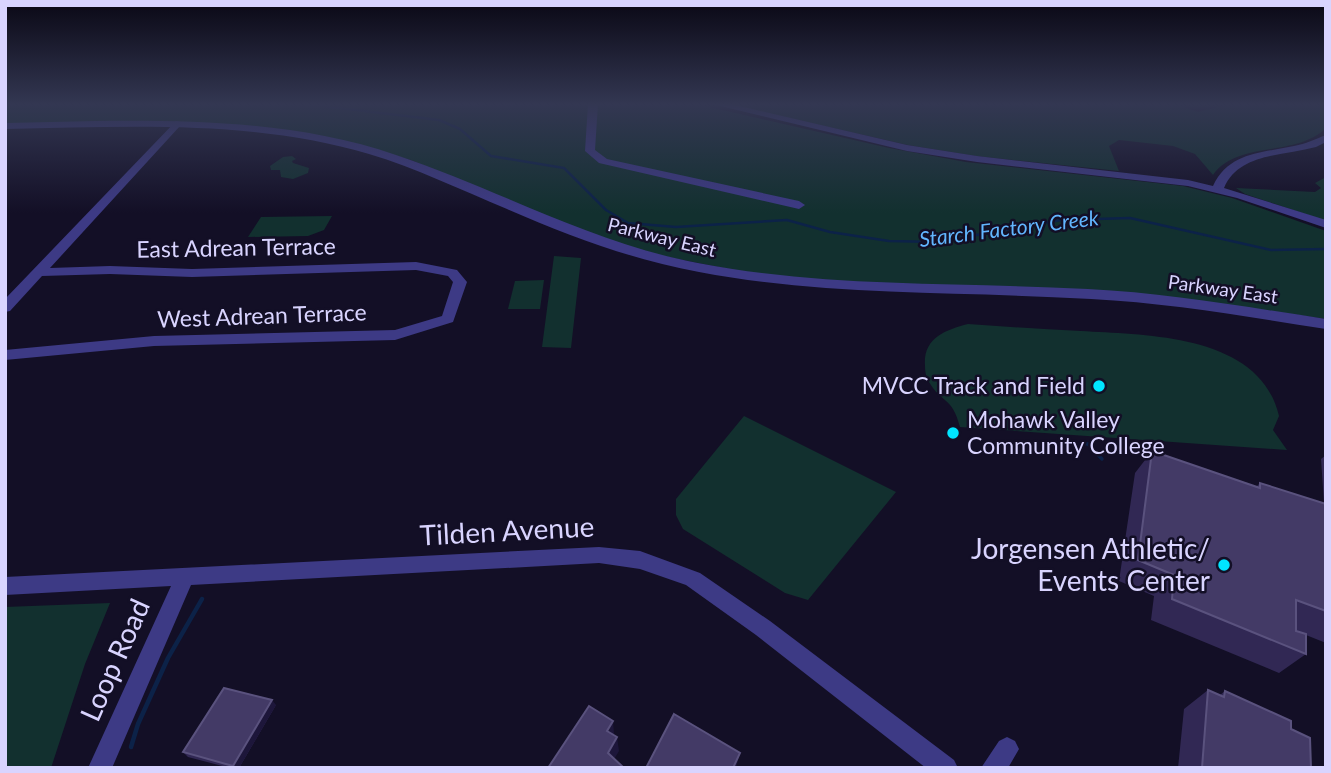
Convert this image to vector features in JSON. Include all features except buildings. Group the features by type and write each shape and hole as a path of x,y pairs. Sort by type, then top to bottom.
{"street":[{"path":"5,308 161,140"},
{"name":"Parkway East","path":"323,140 370,150 408,163 600,242 698,268 765,279 850,288 1043,292 1132,297 1326,324"},
{"path":"591,140 590,151 603,161 799,205"},
{"path":"873,140 989,161 1188,183 1326,224"},
{"path":"1217,190 1221,176 1229,167 1242,160 1304,148 1321,140"},
{"name":"East Adrean Terrace","path":"38,272 110,270 192,273 416,266 434,269"},
{"name":"West Adrean Terrace","path":"5,355 154,341 404,333 443,321 451,315 460,282 452,273 434,269"},
{"name":"Tilden Avenue","path":"5,586 599,555 640,560 672,570 715,593 946,768"},
{"name":"Loop Road","path":"100,768 185,577"}],"green space":[{"path":"339,140 854,140 966,162 1183,186 1232,198 1326,231 1326,319 1214,303 866,285 754,274 648,253 601,239 411,160"},
{"path":"886,140 1119,140 1109,146 1119,171 976,156"},
{"path":"1120,140 1306,140 1237,157 1224,164 1213,175 1195,154 1173,146"},
{"path":"292,156 296,159 293,163 309,168 308,173 293,179 281,177 280,170 271,170 270,166 283,157"},
{"path":"1326,177 1326,221 1245,194 1236,188 1315,192 1321,188 1315,183"},
{"path":"332,216 324,230 308,236 248,237 261,217"},
{"path":"554,256 581,258 571,348 542,347"},
{"path":"544,280 540,309 508,309 515,281"},
{"name":"MVCC Track and Field","path":"968,324 1137,334 1198,344 1225,354 1249,369 1268,389 1279,416 1273,430 1287,450 960,427 954,410 928,380 925,356 937,337"},
{"path":"744,416 896,492 808,600 785,593 683,529 676,515 676,499"},
{"path":"110,603 85,664 51,768 5,768 5,607"}],"waterway":[{"name":"Starch Factory Creek","path":"473,140 491,156 564,168 606,210 628,223 676,227 787,220 830,232 889,241 937,242 1061,220 1130,218 1271,250 1326,249"},
{"path":"1081,443 1088,444 1102,459"},
{"path":"131,747 138,724 168,658 202,599"}],"place":[{"name":"MVCC Track and Field","path":"1099,386"},
{"name":"Mohawk Valley Community College","path":"953,433"},
{"name":"Jorgensen Athletic/ Events Center","path":"1224,565"}]}
